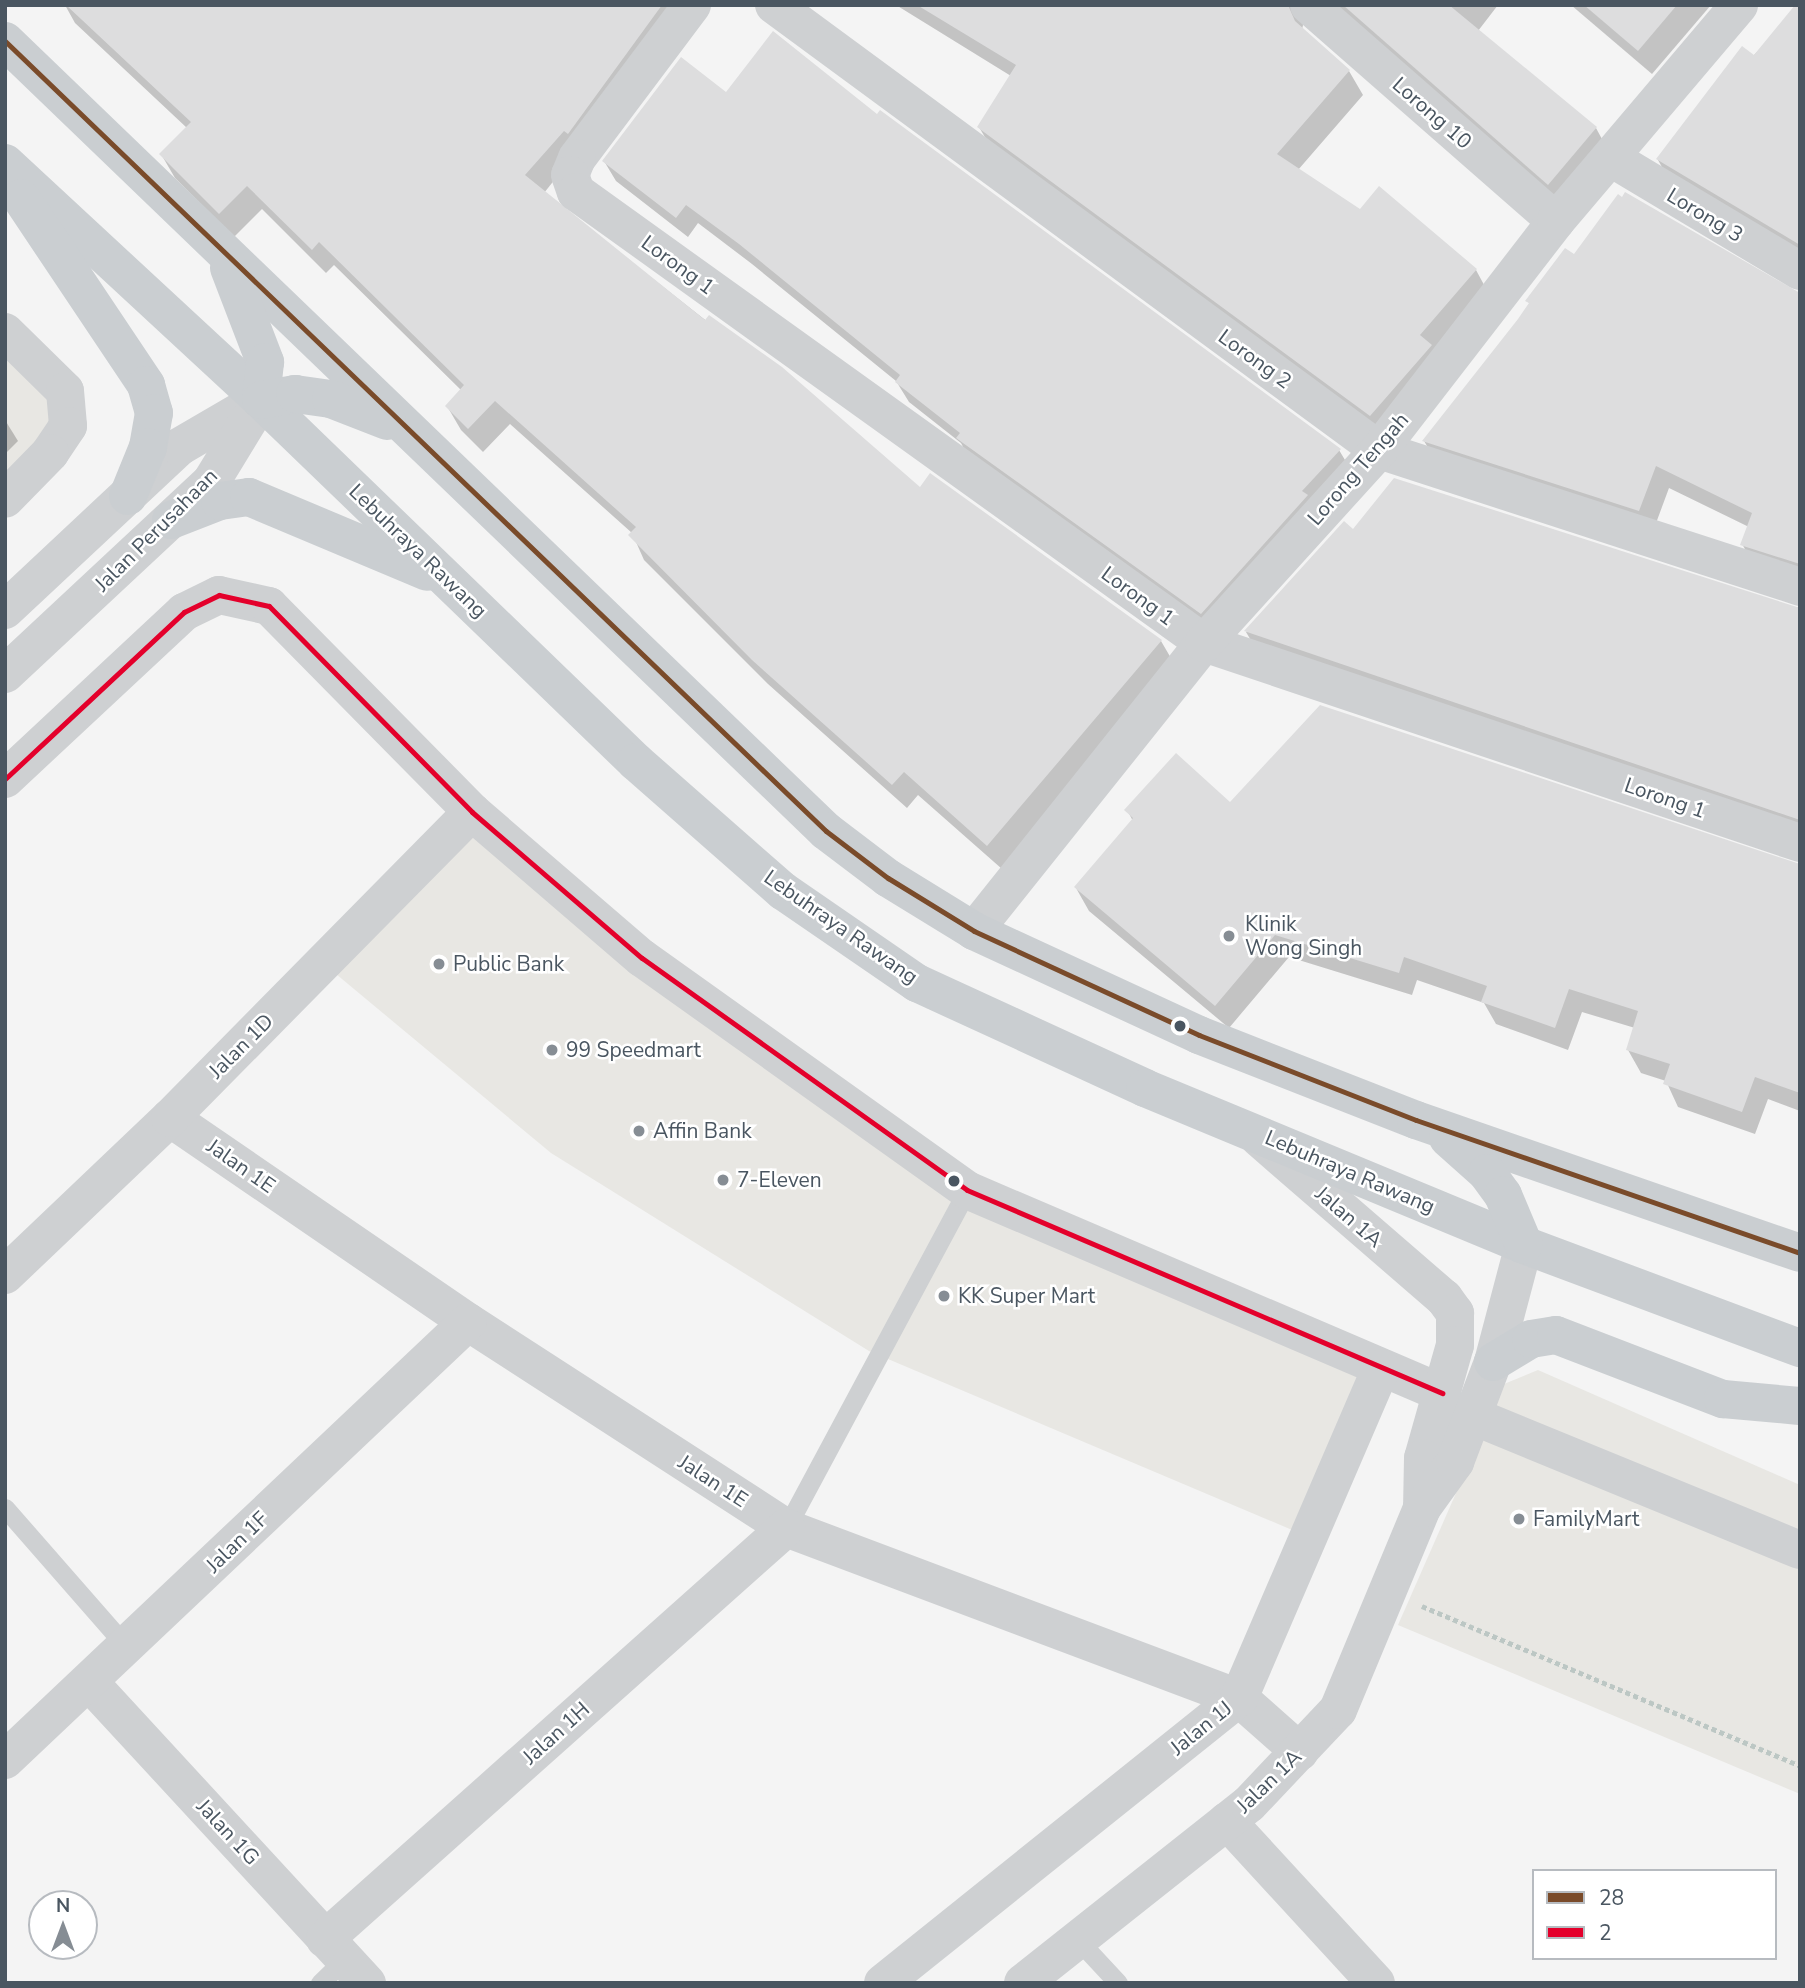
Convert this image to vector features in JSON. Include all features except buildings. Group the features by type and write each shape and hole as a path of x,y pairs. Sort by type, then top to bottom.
{"main road":[{"path":"5,41 825,831 888,878 974,931 1199,1035 1416,1120 1800,1253"},
{"name":"Lebuhraya Rawang","path":"5,163 261,400 636,762 794,898 917,983 1060,1051 1524,1245 1800,1348"},
{"path":"5,176 146,385 154,413 148,447 128,496"},
{"path":"221,250 265,362 261,400 295,394 331,399 407,430"},
{"path":"171,520 220,501 249,497 451,583"},
{"path":"1416,1120 1444,1135 1488,1173 1516,1219 1524,1245"},
{"path":"1493,1362 1531,1339 1556,1335 1723,1399 1800,1406"}],"street":[{"name":"Lorong 1","path":"692,5 577,158 570,175 576,192 1204,643 1800,843"},
{"name":"Lorong 2","path":"774,5 1379,450 1800,587"},
{"name":"Lorong Tengah","path":"974,931 1204,643 1379,450 1556,221 1739,5"},
{"name":"Lorong 10","path":"1315,7 1556,221"},
{"name":"Lorong 3","path":"1611,158 1800,271"},
{"path":"5,332 65,391 68,426 50,453 5,499"},
{"name":"Jalan Perusahaan","path":"5,610 179,447 261,400"},
{"name":"Jalan Perusahaan","path":"5,674 211,482 261,400"},
{"path":"5,779 184,612 219,595 269,606 472,812 642,958 967,1190 1442,1393"},
{"name":"Jalan 1D","path":"5,1275 170,1118 472,812"},
{"name":"Jalan 1E","path":"170,1118 468,1322 786,1528 1239,1698 1300,1752"},
{"name":"Jalan 1A","path":"1250,1129 1444,1298 1455,1313 1455,1345 1423,1458 1422,1508"},
{"name":"Jalan 1A","path":"1023,1983 1227,1821 1300,1752 1338,1710 1422,1508 1455,1462 1493,1362 1524,1245"},
{"name":"Jalan 1F","path":"5,1760 468,1322"},
{"name":"Jalan 1J","path":"883,1983 1239,1698 1381,1368"},
{"path":"1473,1416 1800,1550"},
{"name":"Jalan 1H","path":"339,1966 786,1528"},
{"name":"Jalan 1G","path":"89,1682 339,1966"},
{"path":"1227,1821 1376,1983"}],"lane":[{"path":"786,1528 967,1190"},
{"path":"5,1508 126,1647"},
{"path":"1079,1941 1118,1983"}],"path":[{"path":"1389,1592 1800,1766"}],"shaded area":[{"path":"5,352 49,394 55,424 5,476"},
{"path":"473,831 947,1193 1358,1374 1297,1532 869,1351 551,1153 336,974"},
{"path":"1538,1370 1800,1485 1800,1794 1398,1625 1504,1384"}],"transit line":[{"name":"28","path":"5,41 826,831 888,878 974,931 1199,1035 1416,1120 1800,1253"},
{"name":"2","path":"5,779 184,612 219,595 269,606 472,812 642,958 967,1190 1442,1393"}],"place":[{"name":"Klinik Wong Singh","path":"1229,936"},
{"name":"Public Bank","path":"439,964"},
{"name":"99 Speedmart","path":"552,1050"},
{"name":"Affin Bank","path":"639,1131"},
{"name":"7-Eleven","path":"723,1180"},
{"name":"KK Super Mart","path":"944,1296"},
{"name":"FamilyMart","path":"1519,1519"}]}
